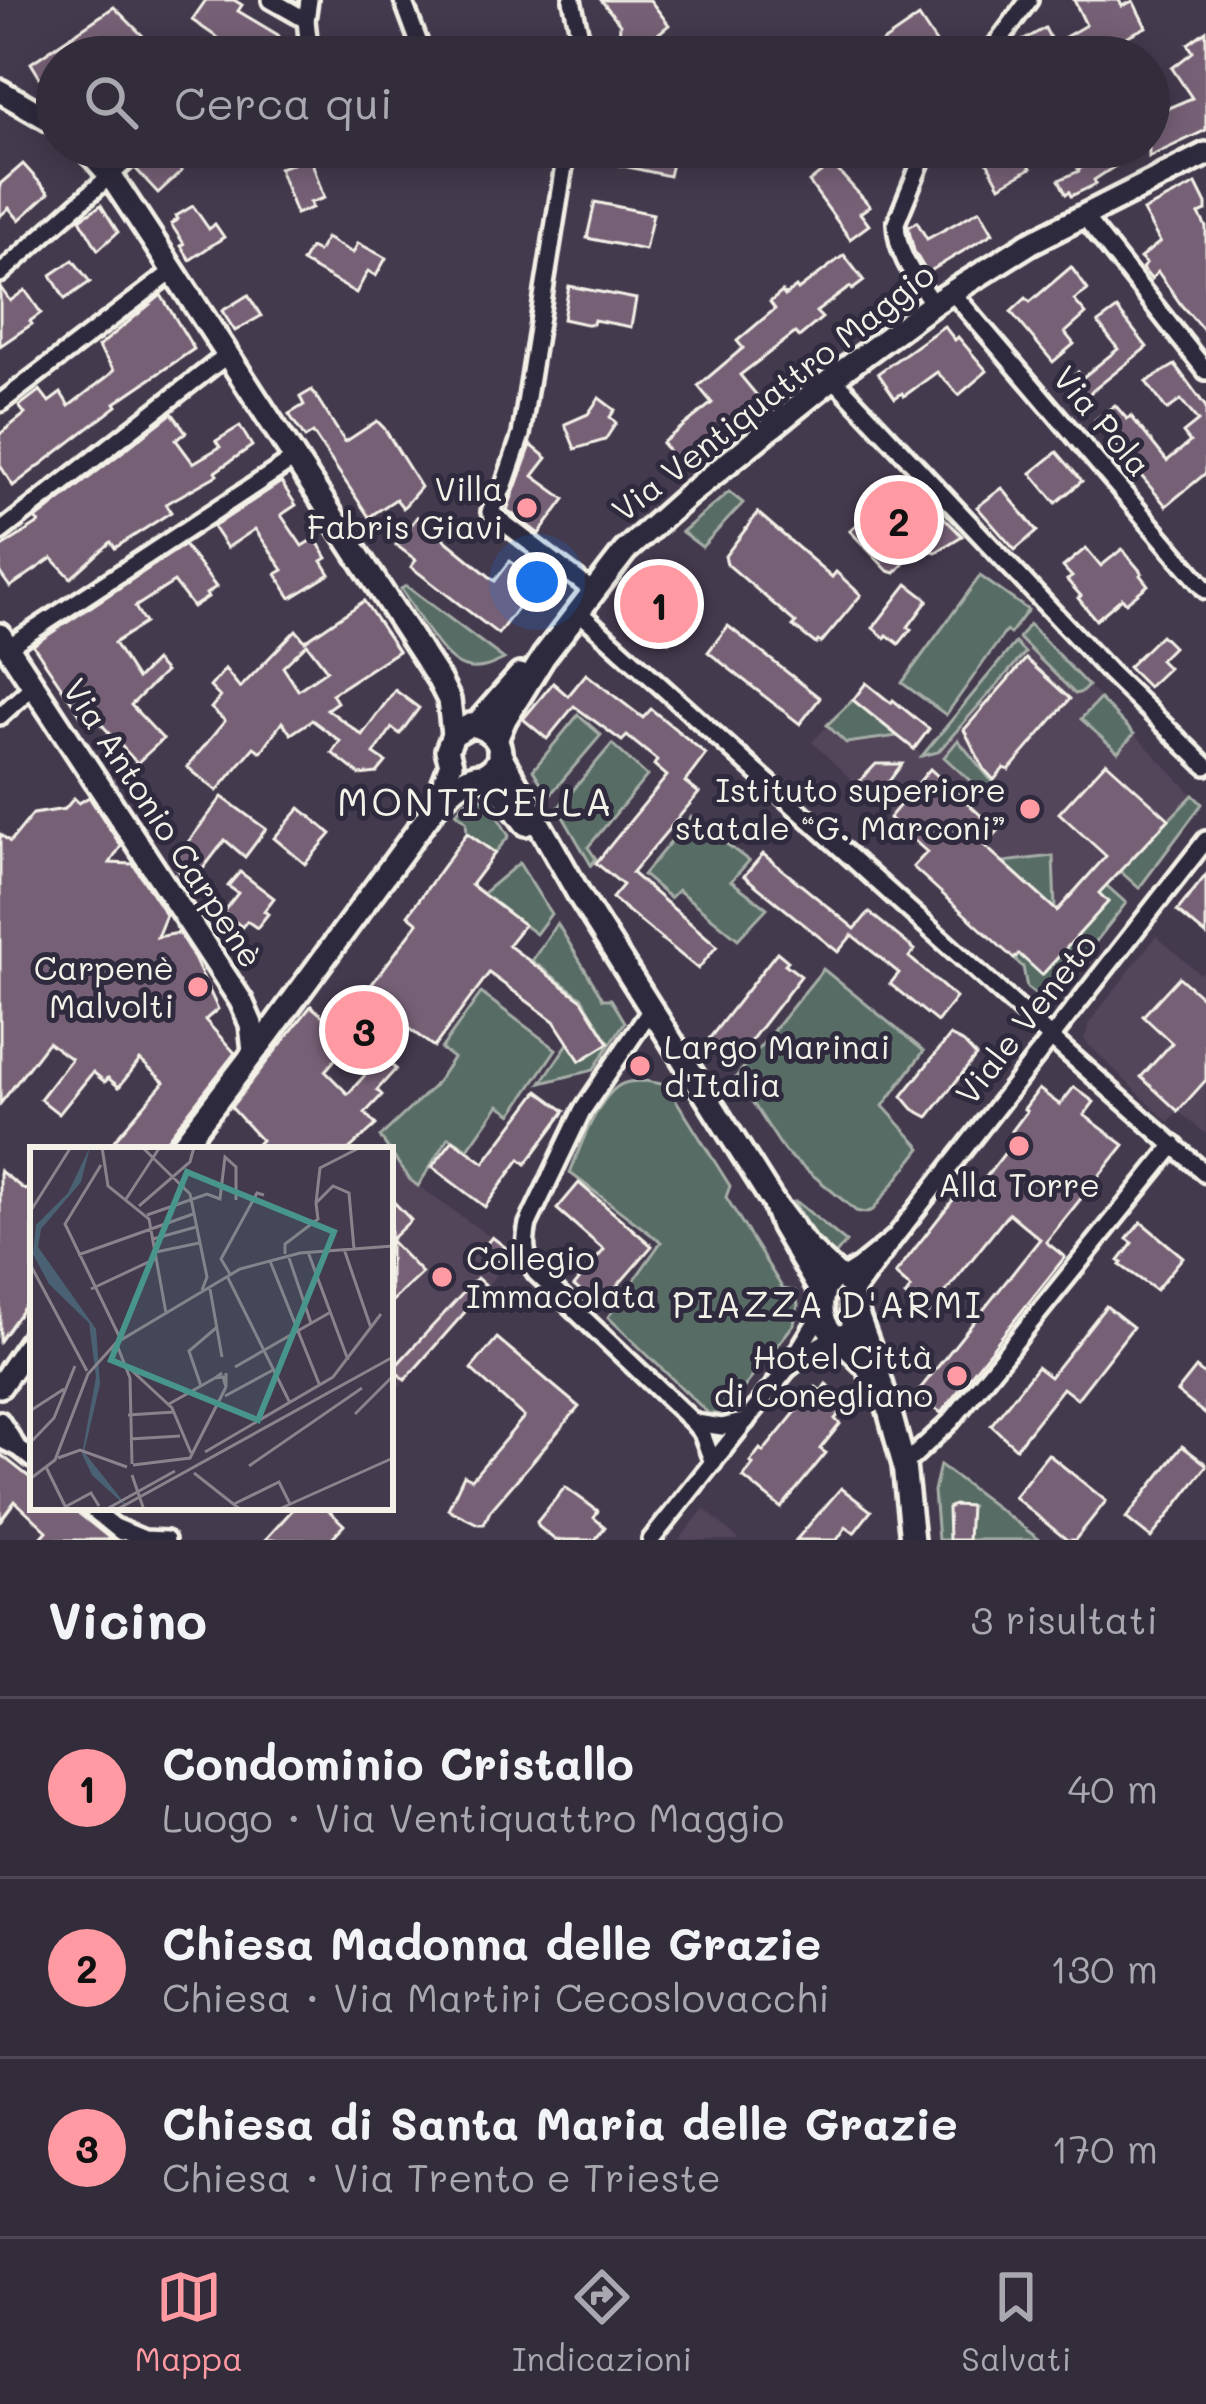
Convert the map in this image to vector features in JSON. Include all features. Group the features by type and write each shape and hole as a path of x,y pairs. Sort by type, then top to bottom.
{"street":[{"path":"271,0 306,20"},
{"path":"308,36 309,0"},
{"path":"403,0 416,36"},
{"path":"572,0 580,36"},
{"path":"1002,36 1029,0"},
{"path":"0,91 36,112"},
{"name":"Via Ventiquattro Maggio","path":"498,746 505,719 544,656 625,551 653,524 833,378 942,298 1030,243 1206,154"},
{"path":"103,168 439,680 449,700 453,735 448,749 451,764 434,808 181,1147"},
{"path":"0,274 119,168"},
{"path":"564,168 521,435 490,512 594,592"},
{"name":"Via Pola","path":"918,168 896,223 902,258 1206,590"},
{"path":"1083,215 1206,371"},
{"path":"0,404 173,271"},
{"path":"0,532 227,355"},
{"path":"833,378 1110,673 1206,766"},
{"path":"4,641 294,459"},
{"path":"579,612 1206,1174"},
{"name":"Via Antonio Carpenè","path":"4,641 241,1001 251,1024 254,1052"},
{"name":"Via Ventiquattro Maggio","path":"476,724 544,656"},
{"path":"0,716 33,686"},
{"path":"453,735 476,724 498,746 581,898 650,1011 773,1202 846,1288 877,1366 904,1465 912,1540"},
{"path":"434,808 492,769 498,746"},
{"path":"451,764 500,789 581,898"},
{"name":"Viale Veneto","path":"846,1288 895,1237 1206,840"},
{"path":"241,1001 265,1012 289,1006"},
{"path":"650,1011 582,1112 544,1188 524,1242 536,1274 693,1422 713,1463"},
{"path":"904,1465 951,1421 1174,1145"},
{"path":"773,1202 823,1302"},
{"path":"846,1288 824,1285 825,1328 866,1365 887,1403"},
{"path":"787,1370 822,1343 851,1332 846,1288"},
{"path":"652,1540 787,1370 823,1302"},
{"path":"3,1377 30,1342"},
{"path":"0,1420 18,1448"},
{"path":"693,1422 722,1427 746,1421"},
{"path":"0,1439 30,1458"},
{"path":"95,1510 130,1540"},
{"path":"115,1527 144,1539 166,1540"}],"shaded area":[{"name":"Istituto superiore statale “G. Marconi”","path":"1029,624 1193,795 1105,885 1108,902 1042,975 1018,955 1014,959 913,867 926,851 812,742 853,700 923,756"},
{"path":"1156,936 1200,974 1206,968 1206,1134 1178,1111 1168,1122 1084,1040 1089,1023"},
{"name":"Collegio Immacolata","path":"393,1155 410,1180 514,1254 393,1395"},
{"path":"704,1509 740,1540 679,1540"}],"green space":[{"path":"729,492 743,503 702,547 682,532"},
{"path":"980,576 1028,610 1010,634 1006,631 946,715 902,683"},
{"path":"406,586 504,659 475,668 456,663 421,621 401,589"},
{"path":"1029,624 1088,686 1082,692 1075,694 1019,638"},
{"path":"1015,643 1025,653 938,752 922,756"},
{"path":"1100,699 1134,734 1118,752 1081,719"},
{"path":"853,700 898,736 846,743 827,725"},
{"path":"578,715 601,735 549,796 533,770"},
{"path":"958,740 1000,787 992,797 944,757"},
{"path":"612,744 647,776 588,847 596,859 591,865 558,808"},
{"path":"1193,795 1202,804 1139,888 1110,862 1129,861"},
{"path":"478,796 489,802 509,836 495,853 467,833 466,821 456,813"},
{"path":"691,817 749,861 731,881 767,908 738,939 678,890 670,898 643,875"},
{"path":"1053,856 1055,909 1003,862"},
{"path":"519,863 551,914 536,934 482,894"},
{"path":"1098,878 1126,903 1055,994 1040,998 1027,988 1023,967 1014,959 1019,954 1043,974 1108,902 1091,885"},
{"path":"557,923 603,999 611,999 625,1022 593,1070 541,1083 569,1042 580,1060 609,1042 582,998 532,961"},
{"path":"823,969 924,1051 883,1106 921,1148 873,1210 865,1213 856,1211 785,1152 736,1077"},
{"path":"481,993 556,1049 512,1114 499,1105 468,1149 449,1137 418,1186 393,1156 393,1147 387,1147 380,1137 434,1086 453,1058 441,1049"},
{"path":"645,1081 669,1089 730,1186 726,1197 783,1289 795,1291 794,1324 719,1414 709,1414 608,1317 661,1242 570,1173 609,1094 623,1084"},
{"path":"794,1202 846,1242 832,1259 823,1253"},
{"path":"940,1465 1040,1540 938,1540 934,1491"}],"building":[{"path":"206,0 234,0 242,5 238,11 279,36 215,36 192,20"},
{"path":"601,0 650,0 669,25 656,36 619,36 620,24"},
{"path":"1074,0 1119,0 1122,6 1133,1 1146,27 1127,36 1067,36 1086,25"},
{"path":"114,7 143,36 71,36"},
{"path":"919,17 932,36 891,36"},
{"path":"1206,31 1206,130 1170,147 1170,107 1192,98 1172,68 1193,52 1188,44"},
{"path":"23,164 49,193 19,220 9,208 0,216 0,184"},
{"path":"179,168 182,171 158,193 136,169"},
{"path":"279,168 314,168 324,198 296,214"},
{"path":"633,168 671,168 669,176"},
{"path":"827,168 836,168 870,206 860,213 869,225 850,239 809,182"},
{"path":"990,168 1031,168 1000,186"},
{"path":"1112,168 1094,180 1096,184 1071,196 1059,180 1078,169"},
{"path":"1196,184 1206,204 1206,211 1199,214 1206,227 1206,333 1158,272 1151,279 1140,258 1160,242 1143,211"},
{"path":"595,202 653,214 645,250 587,238"},
{"path":"101,205 118,232 98,250 80,219"},
{"path":"193,206 209,229 215,224 224,237 190,260 171,224"},
{"path":"980,210 993,233 927,273 914,251 908,227 917,222 927,239"},
{"path":"326,238 353,253 358,243 386,258 376,276 368,271 356,293 302,262 310,248 318,252"},
{"path":"844,255 864,281 816,312 822,318 799,337 795,333 740,375 759,398 679,463 662,443 712,403 698,386 743,348 737,341 775,309 770,302 782,292 785,296 798,290"},
{"path":"73,260 90,282 65,299 51,275"},
{"path":"1071,267 1088,290 1074,300 1086,314 1065,333 1074,344 1053,362 1011,312"},
{"path":"569,286 636,299 631,327 563,319"},
{"path":"0,287 10,301 25,290 41,313 0,346"},
{"path":"161,295 194,349 115,403 13,486 0,465 0,434 25,414 19,406 40,390 49,402 61,393 69,406 108,376 114,370 98,347"},
{"path":"248,295 261,316 235,331 222,311"},
{"path":"1117,309 1147,347 1080,401 1065,383 1078,372 1082,378 1118,349 1098,323"},
{"path":"944,326 987,371 959,395 937,372 895,398 878,373"},
{"path":"1175,365 1206,407 1206,473 1166,506 1095,420 1115,405 1127,419 1131,416 1167,461 1190,442 1183,433 1198,421 1181,400 1167,410 1146,382"},
{"path":"312,390 345,442 377,421 384,428 421,487 403,508 396,499 369,517 313,433 305,438 289,414 304,405 300,397"},
{"path":"599,398 615,410 610,417 616,423 605,440 575,449 565,424 588,414"},
{"path":"172,413 186,432 176,440 193,463 220,447 216,441 240,426 252,446 217,475 166,504 171,512 115,548 111,542 71,578 52,558 10,587 0,573 0,548 39,523 36,519"},
{"path":"531,445 547,458 533,476 565,499 539,534 507,510"},
{"path":"1057,452 1082,481 1056,503 1031,473"},
{"path":"906,479 962,536 936,552 918,548 895,573 850,531"},
{"path":"281,482 296,505 281,515 302,546 315,538 330,574 291,598 276,574 283,570 255,529 227,548 213,527"},
{"path":"1002,488 1037,531 1015,550 977,507"},
{"path":"758,513 832,577 836,572 861,595 821,643 793,626 796,623 727,564 725,556"},
{"path":"417,517 495,581 510,561 537,582 498,634 411,567 416,560 396,545"},
{"path":"184,545 216,587 193,607 174,582 135,607 145,623 114,643 137,679 155,661 165,672 131,705 163,739 137,763 90,712 82,717 33,645"},
{"path":"1086,548 1101,566 1122,549 1148,585 1126,603 1122,598 1096,620 1078,598 1081,596 1067,580 1072,577 1063,567"},
{"path":"648,568 693,612 669,642 644,621 650,615 626,595"},
{"path":"907,584 928,600 899,644 873,628"},
{"path":"364,601 398,651 332,694 337,702 327,709 362,735 395,690 419,708 400,734 392,728 374,754 386,762 377,773 360,775 332,753 340,741 312,720 291,734 282,722 261,752 254,747 217,791 187,767 225,721 211,708 220,697 210,687 225,669 240,688 296,630 305,641","holes":["307,644 327,670 298,690 283,667"]},
{"path":"728,626 820,698 800,724 708,652"},
{"path":"1161,635 1173,647 1160,660 1168,668 1148,687 1128,667"},
{"path":"1026,659 1070,699 1009,770 1004,768 994,780 964,730"},
{"path":"586,674 643,718 651,709 706,754 685,782 699,793 632,873 717,946 698,969 612,898 623,885 596,863 667,776 654,765 657,760 627,736 622,741 574,706 547,739 523,719 553,683 568,696"},
{"path":"866,683 929,729 914,749 853,700"},
{"path":"1106,762 1169,819 1099,893 1108,902 1042,975 1019,954 1014,959 913,867 927,852 889,818 930,769 998,831 985,846 1057,911 1106,856 1059,813"},
{"path":"876,764 902,764 875,800 857,784"},
{"path":"89,797 121,846 110,863 133,864 166,915 157,937 179,933 218,1009 205,1020 235,1053 161,1147 109,1147 164,1082 140,1060 119,1087 93,1072 59,1114 40,1099 71,1059 48,1042 0,1104 0,834 10,842 33,814 65,809 74,798 79,803"},
{"path":"222,797 266,829 245,857 225,840 189,887 173,862"},
{"path":"300,808 331,834 305,864 274,838"},
{"path":"467,833 495,853 471,885 524,925 508,945 582,1000 609,1043 580,1061 554,1021 489,973 434,1047 401,1023 371,1064 347,1046 325,1071 348,1094 381,1057 396,1069 365,1113 376,1125 351,1147 254,1147 261,1140 231,1107 311,1006 338,1029 418,923 408,915"},
{"path":"763,854 855,929 869,912 915,950 909,957 956,998 937,1022 890,984 899,973 852,935 838,952 744,876"},
{"path":"240,872 274,898 257,928 247,921 242,927 223,912 238,893 228,886"},
{"path":"1206,875 1206,935 1177,911"},
{"path":"777,952 801,976 732,1065 705,1044"},
{"path":"1179,977 1206,1001 1206,1080 1178,1111 1141,1077 1172,1043 1143,1016"},
{"path":"950,1036 976,1056 928,1117 902,1096"},
{"path":"1074,1087 1094,1102 1084,1115 1124,1145 1046,1242 1065,1257 941,1413 916,1394 1040,1239 1009,1213 928,1314 905,1296 911,1288 895,1274 963,1187 972,1195 1018,1136 1012,1131 1039,1089 1060,1105"},
{"path":"538,1091 565,1111 526,1164 520,1159 485,1207 432,1167 453,1140 484,1163"},
{"path":"0,1171 25,1190 30,1188 30,1299 0,1341"},
{"path":"579,1183 652,1246 599,1307 574,1286 604,1250 557,1209"},
{"path":"393,1201 411,1220 393,1237"},
{"path":"1141,1222 1183,1257 1156,1290 1119,1261 1133,1243 1127,1239"},
{"path":"492,1237 514,1254 503,1267 482,1249"},
{"path":"393,1243 422,1273 393,1300"},
{"path":"477,1278 487,1287 405,1380 393,1369"},
{"path":"1106,1306 1133,1327 1077,1399 1063,1388 1016,1448 991,1425 1037,1367 1050,1377"},
{"path":"497,1338 579,1407 484,1524 478,1524 448,1509 464,1475 472,1479 524,1417 471,1369"},
{"path":"1196,1368 1206,1376 1206,1415 1177,1392"},
{"path":"826,1384 848,1403 835,1419 840,1424 820,1449 826,1453 781,1508 743,1477 760,1449 763,1452 816,1387 821,1391"},
{"path":"1182,1446 1206,1467 1151,1538 1126,1518"},
{"path":"0,1454 30,1478 30,1510 75,1510 112,1540 39,1540 47,1531 15,1501 0,1521"},
{"path":"1048,1454 1106,1501 1075,1540 1067,1540 1014,1497"},
{"path":"565,1487 598,1511 594,1518 605,1527 595,1540 555,1540 539,1527 537,1522"},
{"path":"841,1488 871,1511 854,1533 846,1527 837,1540 796,1540"},
{"path":"970,1506 968,1540 949,1540 948,1508"},
{"path":"292,1510 328,1510 344,1525 330,1540 265,1540"}],"place":[{"name":"Villa Fabris Giavi","path":"527,508"},
{"name":"Chiesa Madonna delle Grazie","path":"899,520"},
{"name":"Condominio Cristallo","path":"659,604"},
{"name":"Istituto superiore statale “G. Marconi”","path":"1030,809"},
{"name":"Carpenè Malvolti","path":"198,987"},
{"name":"Chiesa di Santa Maria delle Grazie","path":"364,1030"},
{"name":"Largo Marinai d'Italia","path":"640,1066"},
{"name":"Alla Torre","path":"1019,1146"},
{"name":"Collegio Immacolata","path":"442,1277"},
{"name":"Hotel Città di Conegliano","path":"957,1376"}],"district":[{"name":"MONTICELLA","path":"476,802"},
{"name":"PIAZZA D'ARMI","path":"828,1305"}]}
